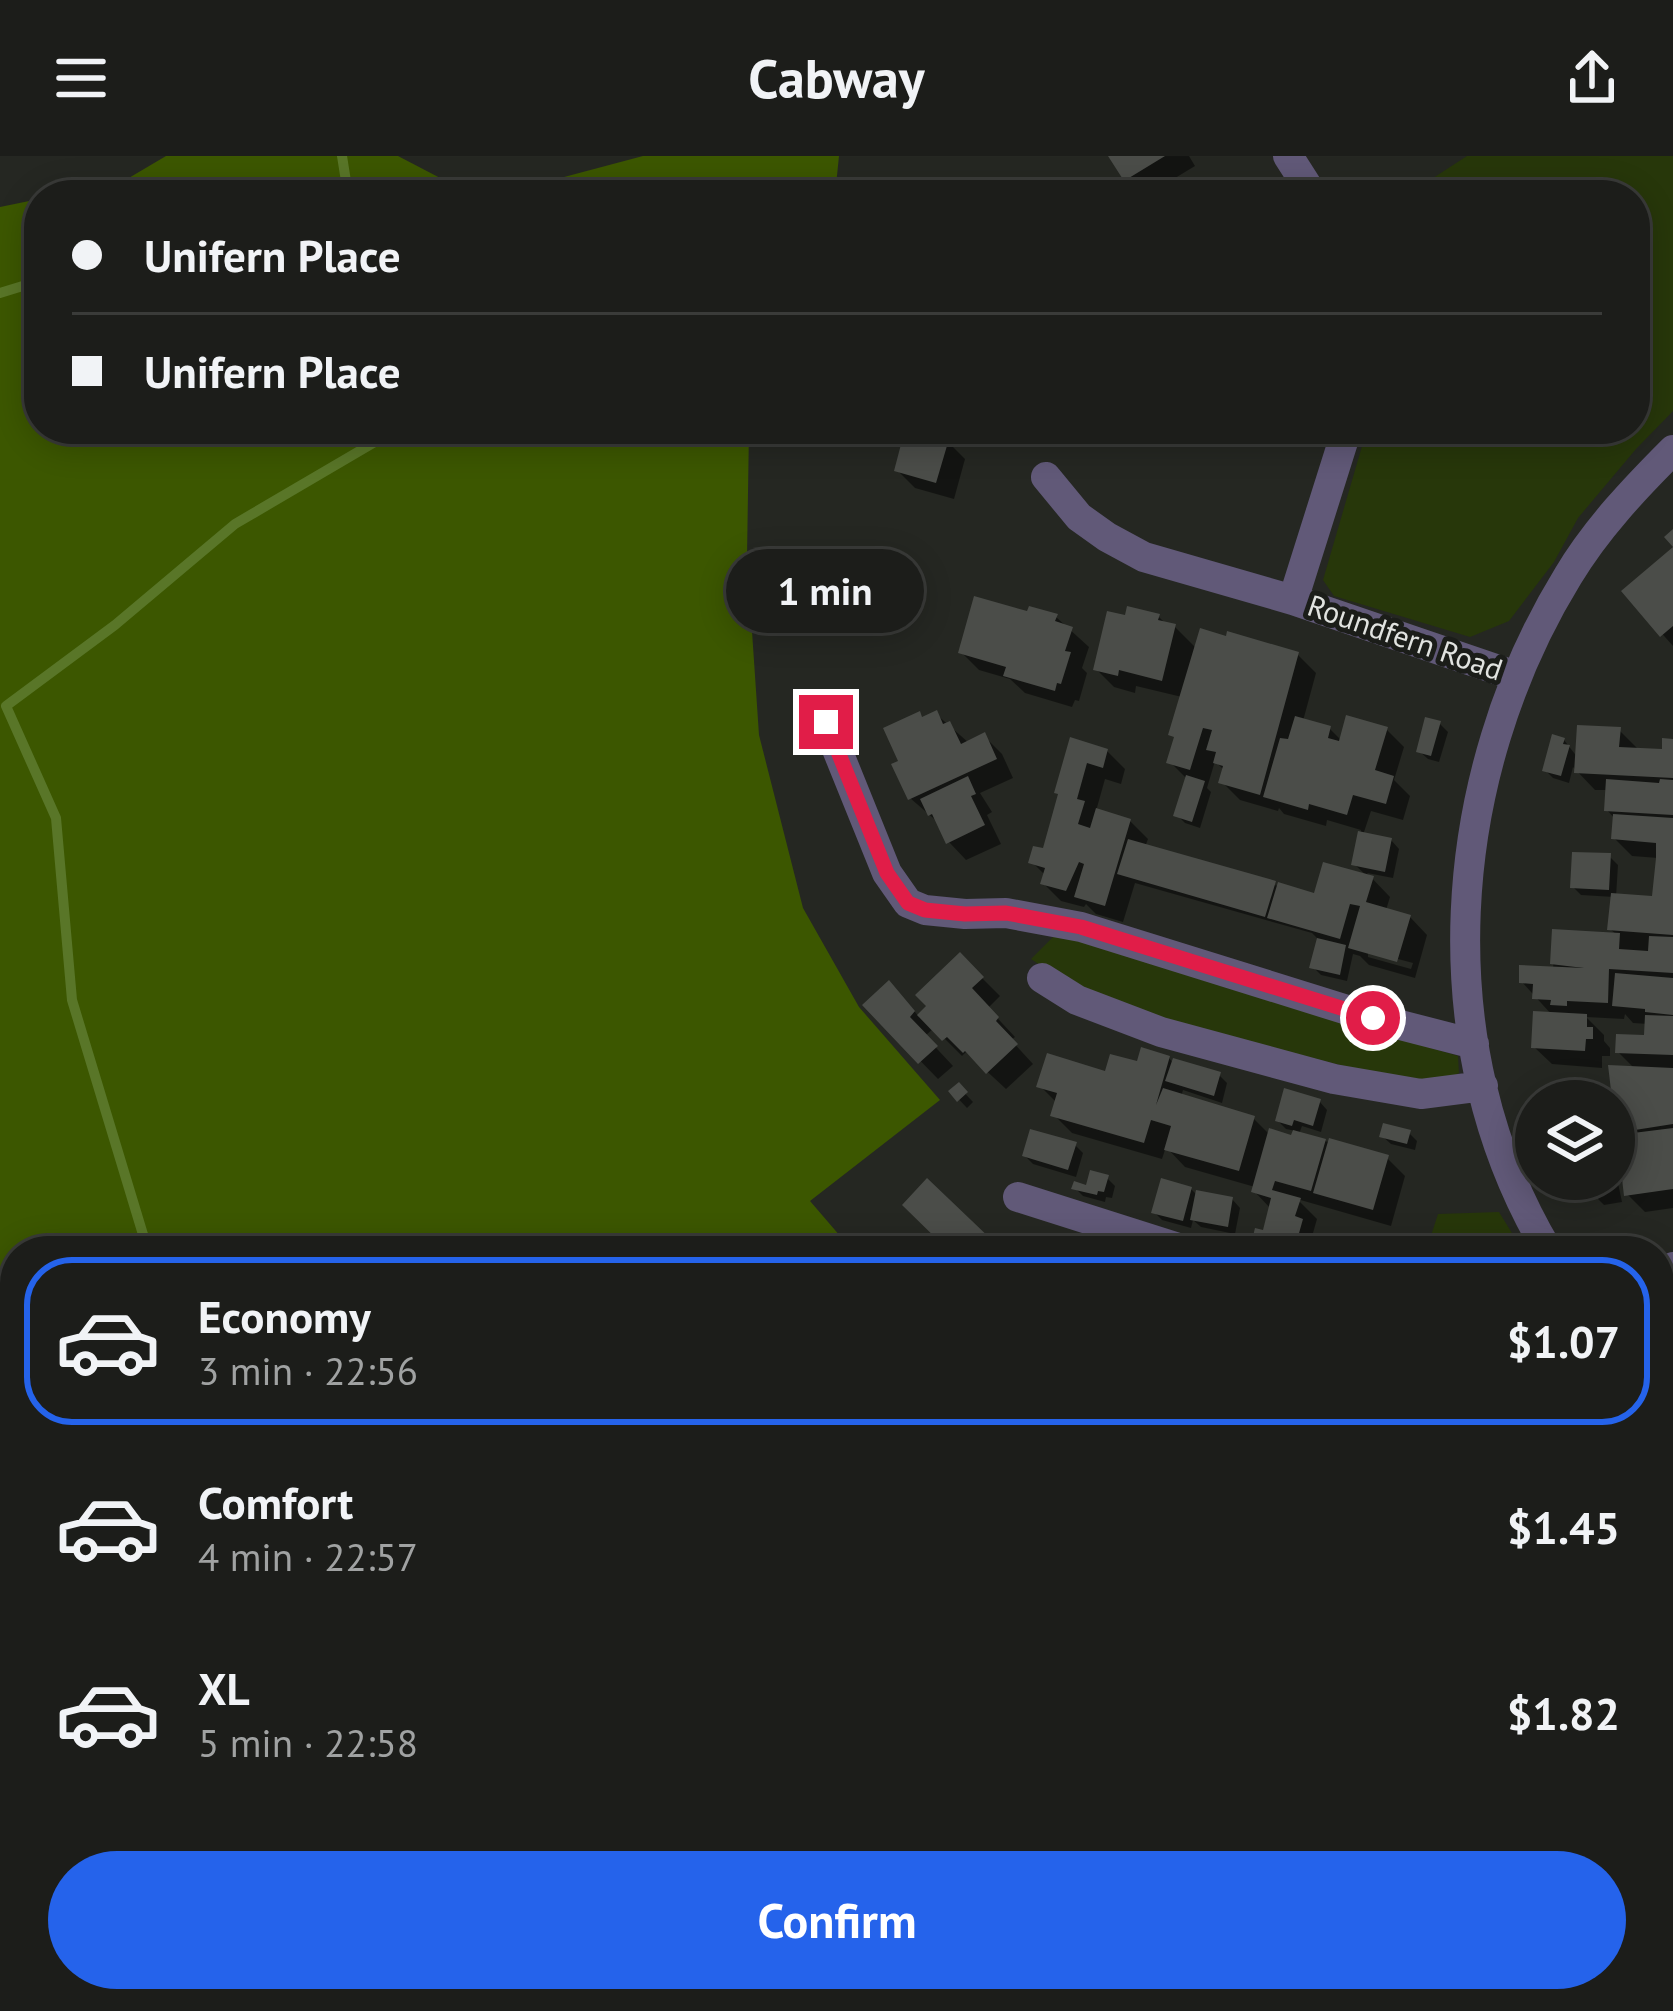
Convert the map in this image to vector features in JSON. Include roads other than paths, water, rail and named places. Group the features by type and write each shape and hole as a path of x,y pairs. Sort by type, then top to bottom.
{"street":[{"name":"Roundfern Road","path":"1293,600 1342,444"},
{"path":"1540,1236 1512,1180 1474,1044 1465,978 1467,885 1476,814 1516,676 1569,574 1636,487 1673,450"},
{"name":"Roundfern Road","path":"1046,477 1079,517 1144,556 1293,600 1516,676"},
{"path":"826,722 887,873 908,903 925,910 1006,913 1081,927 1373,1018 1474,1044"},
{"path":"1042,978 1077,1000 1161,1032 1334,1079 1421,1094 1483,1086"},
{"path":"1018,1196 1142,1236"}],"waterway":[{"path":"342,156 346,180"},
{"path":"0,293 24,286"},
{"path":"143,1236 72,1000 56,818 6,706 115,625 235,524 371,444"}]}
